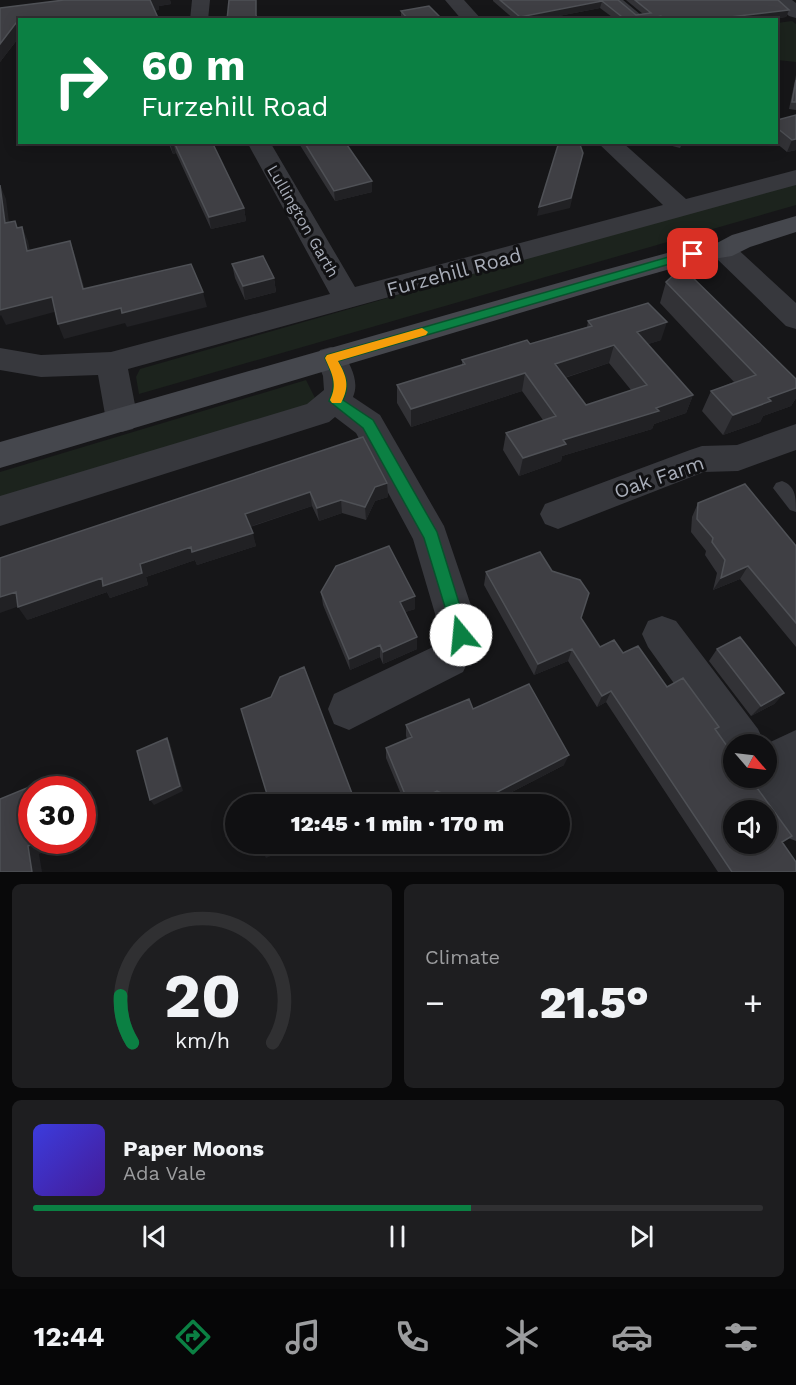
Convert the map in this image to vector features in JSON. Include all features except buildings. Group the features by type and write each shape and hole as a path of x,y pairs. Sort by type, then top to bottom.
{"street":[{"path":"199,18 201,0"},
{"path":"454,0 471,18"},
{"path":"781,0 796,12"},
{"name":"Lullington Garth","path":"259,144 348,300"},
{"path":"610,144 681,210"},
{"name":"Furzehill Road","path":"0,359 33,365 74,366 111,363 796,177"},
{"path":"0,455 693,254 723,250 741,241 796,224"},
{"path":"723,250 796,319"},
{"path":"0,511 318,412 335,401 342,389 340,376 331,358"},
{"path":"111,363 122,420"},
{"path":"335,401 368,424 431,537 461,635 449,659 349,709"},
{"name":"Oak Farm","path":"558,514 702,459 738,458 796,437"},
{"path":"662,634 736,734"},
{"path":"777,763 796,752"},
{"path":"775,788 796,818"}],"lane":[{"path":"617,0 640,18"},
{"path":"782,488 796,505"}],"shaded area":[{"path":"792,21 796,24 796,62 778,60 778,23"},
{"path":"796,181 796,205 139,394 136,377 140,369"},
{"path":"306,380 317,402 0,499 0,472"}],"slow traffic":[{"path":"336,400 342,389 340,376 331,358 422,332"}],"route":[{"path":"461,635 431,537 368,424 335,401 342,389 340,376 331,358 693,254"}]}
